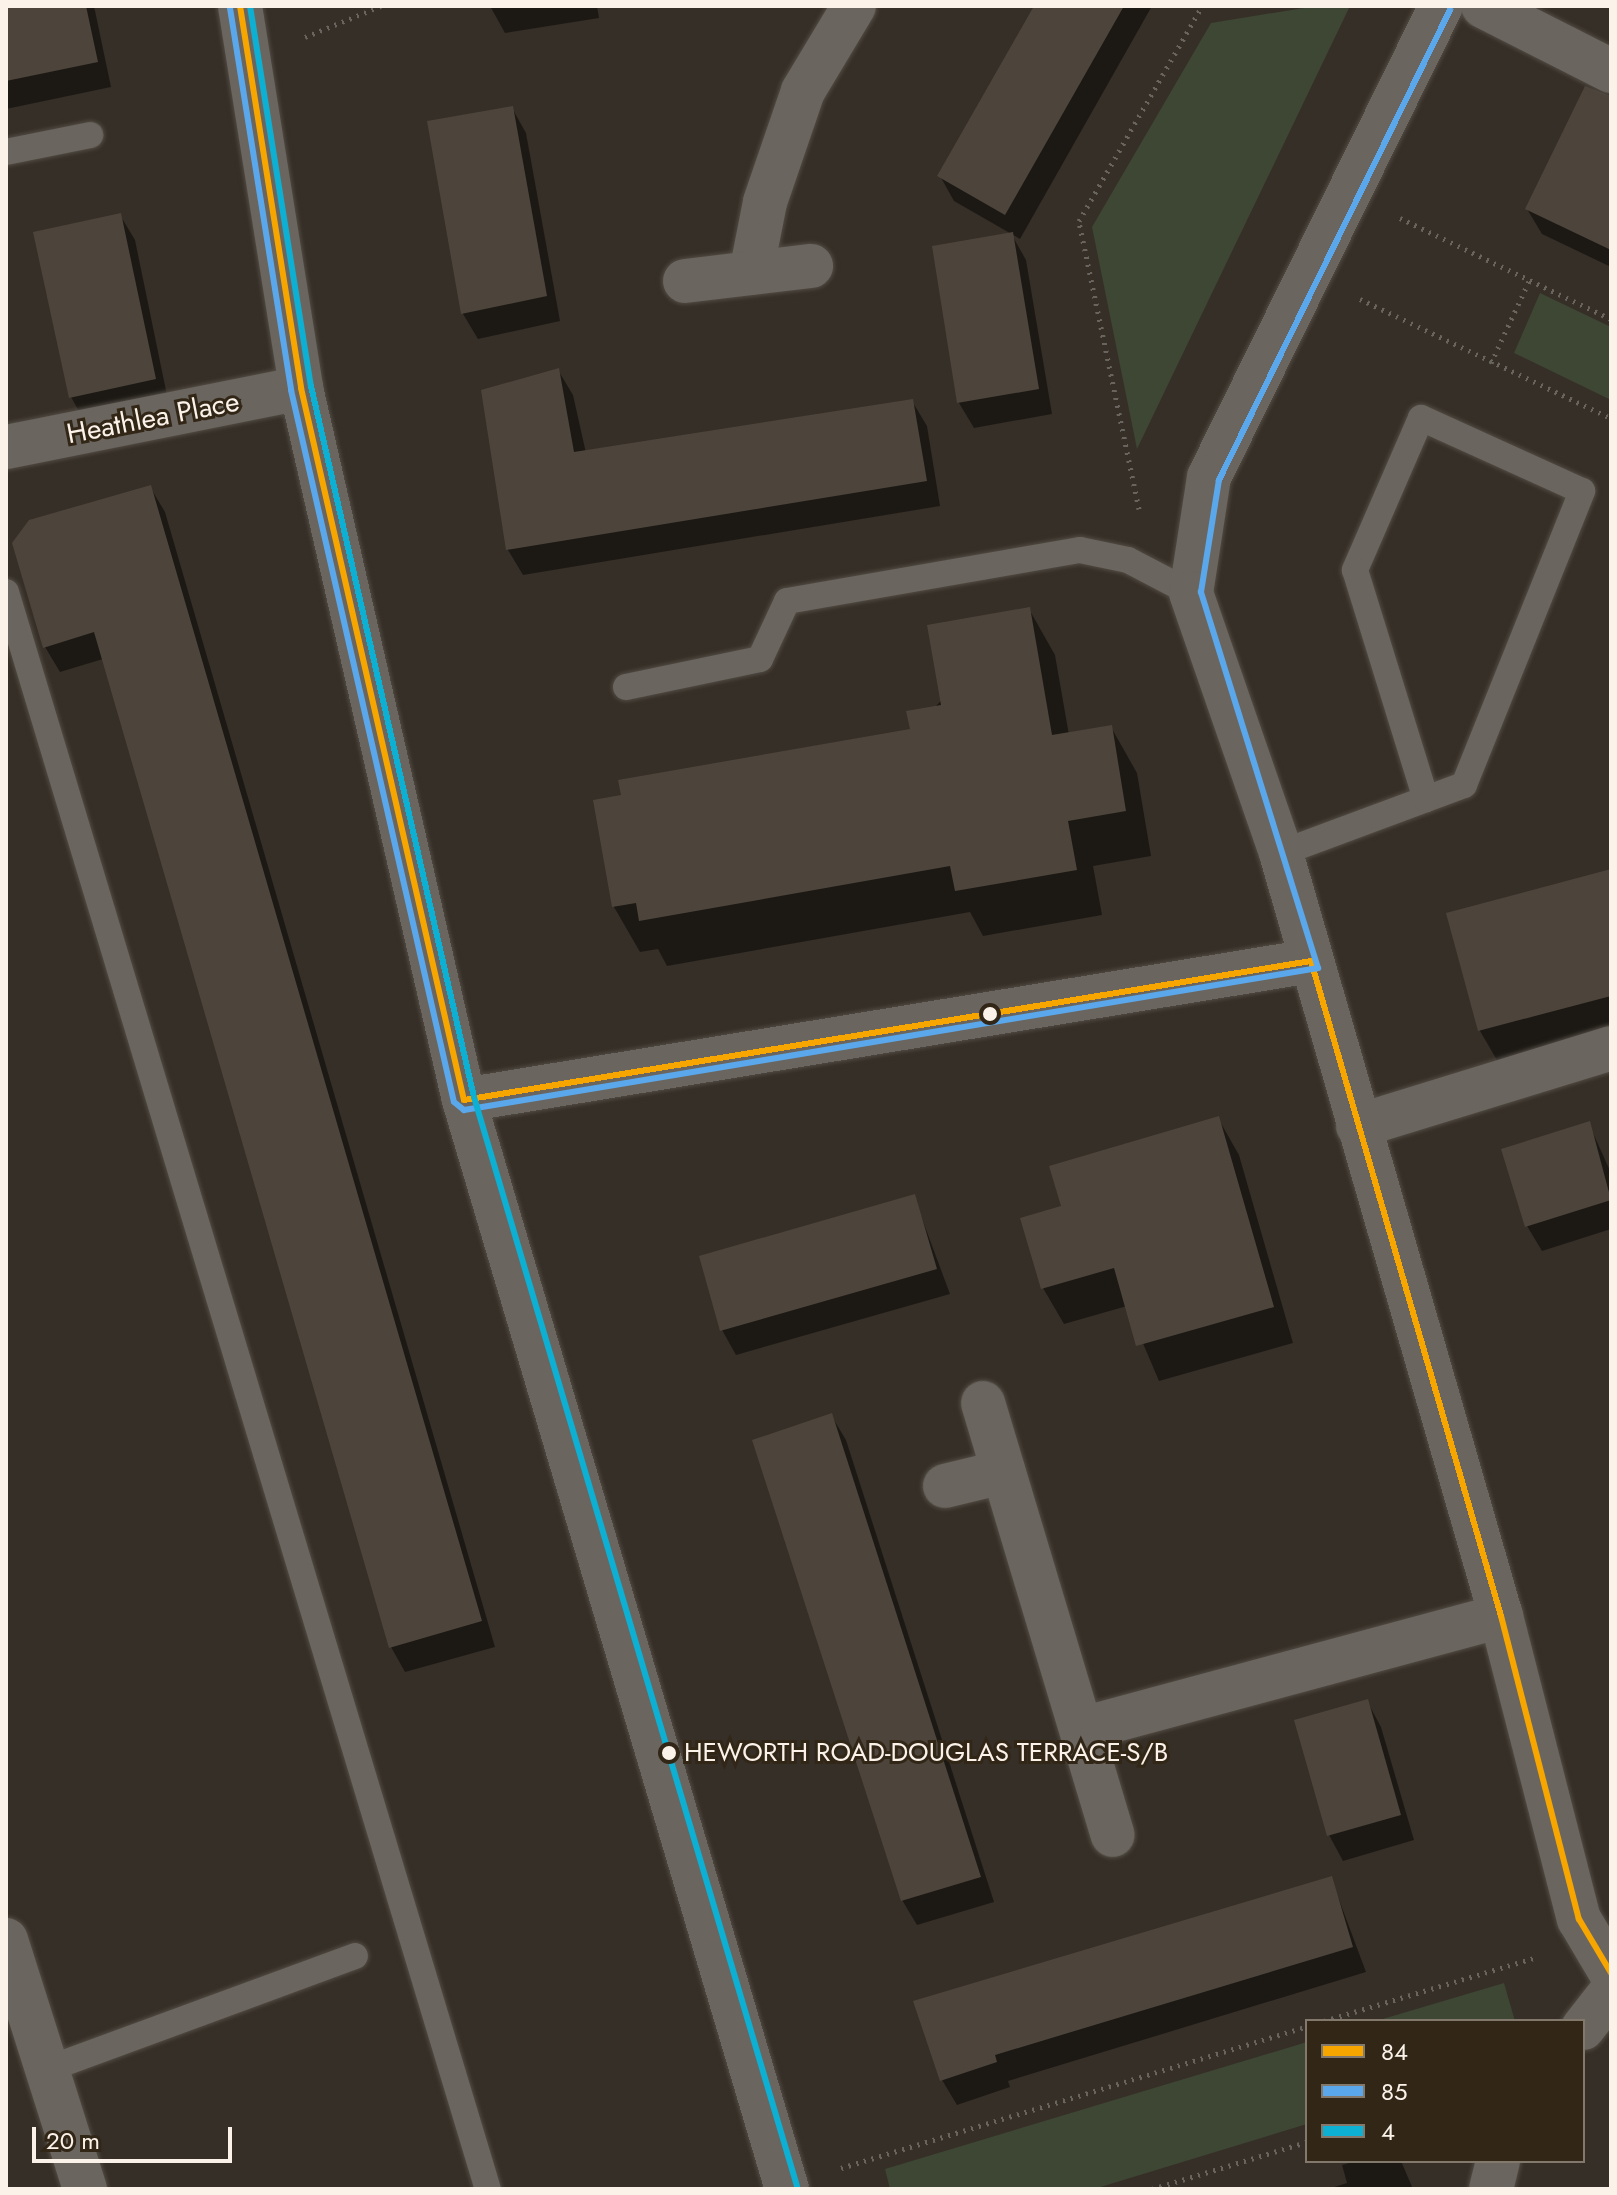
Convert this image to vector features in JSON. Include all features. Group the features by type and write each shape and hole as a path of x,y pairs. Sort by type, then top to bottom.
{"street":[{"path":"240,6 301,388 464,1100 786,2187"},
{"path":"751,273 765,202 803,91 854,6"},
{"path":"1441,6 1209,477 1191,593 1281,853 1501,1616 1579,1919 1602,1958"},
{"path":"1483,6 1611,71"},
{"path":"685,281 811,266"},
{"name":"Heathlea Place","path":"6,447 301,388"},
{"path":"464,1100 1311,961"},
{"path":"1358,1126 1611,1048"},
{"path":"983,1403 1113,1835"},
{"path":"945,1486 1003,1472"},
{"path":"1082,1729 1501,1616"},
{"path":"6,1940 85,2189"},
{"path":"1585,2025 1611,1992"},
{"path":"1491,2189 1498,2163"}],"lane":[{"path":"6,152 90,135"},
{"path":"1281,853 1464,785 1582,491 1421,418 1355,570 1426,799"},
{"path":"626,687 760,659 787,601 1080,550 1128,560 1191,593"},
{"path":"6,592 488,2189"},
{"path":"48,2069 355,1956"}],"path":[{"path":"247,58 381,6"},
{"path":"1139,509 1079,221 1202,6"},
{"path":"1351,189 1611,319"},
{"path":"1309,274 1611,418"},
{"path":"1491,363 1530,279"},
{"path":"1333,2019 1602,1958"},
{"path":"786,2187 1305,2027"},
{"path":"1152,2189 1305,2143"}],"green space":[{"path":"1316,6 1350,6 1137,449 1092,227 1211,23"},
{"path":"1540,293 1611,327 1611,400 1514,353"},
{"path":"1504,1983 1514,2019 1383,2019"},
{"path":"1305,2043 1305,2125 1094,2189 890,2189 885,2169"}],"building":[{"path":"6,6 86,6 98,62 6,81"},
{"path":"1034,6 1124,6 1005,215 937,176"},
{"path":"1585,86 1611,96 1611,250 1525,209"},
{"path":"513,106 547,296 461,314 427,121"},
{"path":"121,213 156,379 69,398 33,232"},
{"path":"1013,232 1039,389 957,403 932,246"},
{"path":"559,368 574,452 913,399 927,481 506,550 481,390"},
{"path":"151,485 482,1621 389,1648 94,632 43,648 12,543 29,520"},
{"path":"1030,607 1052,735 1112,725 1126,811 1068,821 1077,870 955,891 950,866 639,921 636,903 612,907 593,800 621,795 618,780 910,729 906,711 941,705 927,625"},
{"path":"1611,869 1611,996 1478,1031 1446,913"},
{"path":"1219,1116 1274,1307 1136,1346 1114,1268 1041,1289 1020,1218 1061,1206 1049,1166"},
{"path":"1590,1121 1611,1200 1525,1227 1501,1149"},
{"path":"915,1194 937,1269 720,1331 699,1256"},
{"path":"832,1413 981,1877 901,1901 752,1440"},
{"path":"1368,1699 1401,1815 1327,1836 1294,1720"},
{"path":"1332,1876 1353,1947 995,2055 997,2062 940,2081 913,2001"}],"transit line":[{"name":"84","path":"240,6 301,388 464,1100 1311,961 1501,1616 1579,1919 1611,1973"},
{"name":"4","path":"250,6 311,386 474,1097 797,2186"},
{"name":"85","path":"230,8 291,390 454,1102 464,1110 1318,968 1201,592 1219,480 1450,10"}],"place":[{"name":"HEWORTH ROAD-DOUGLAS TERRACE-S/B","path":"669,1753"}]}
